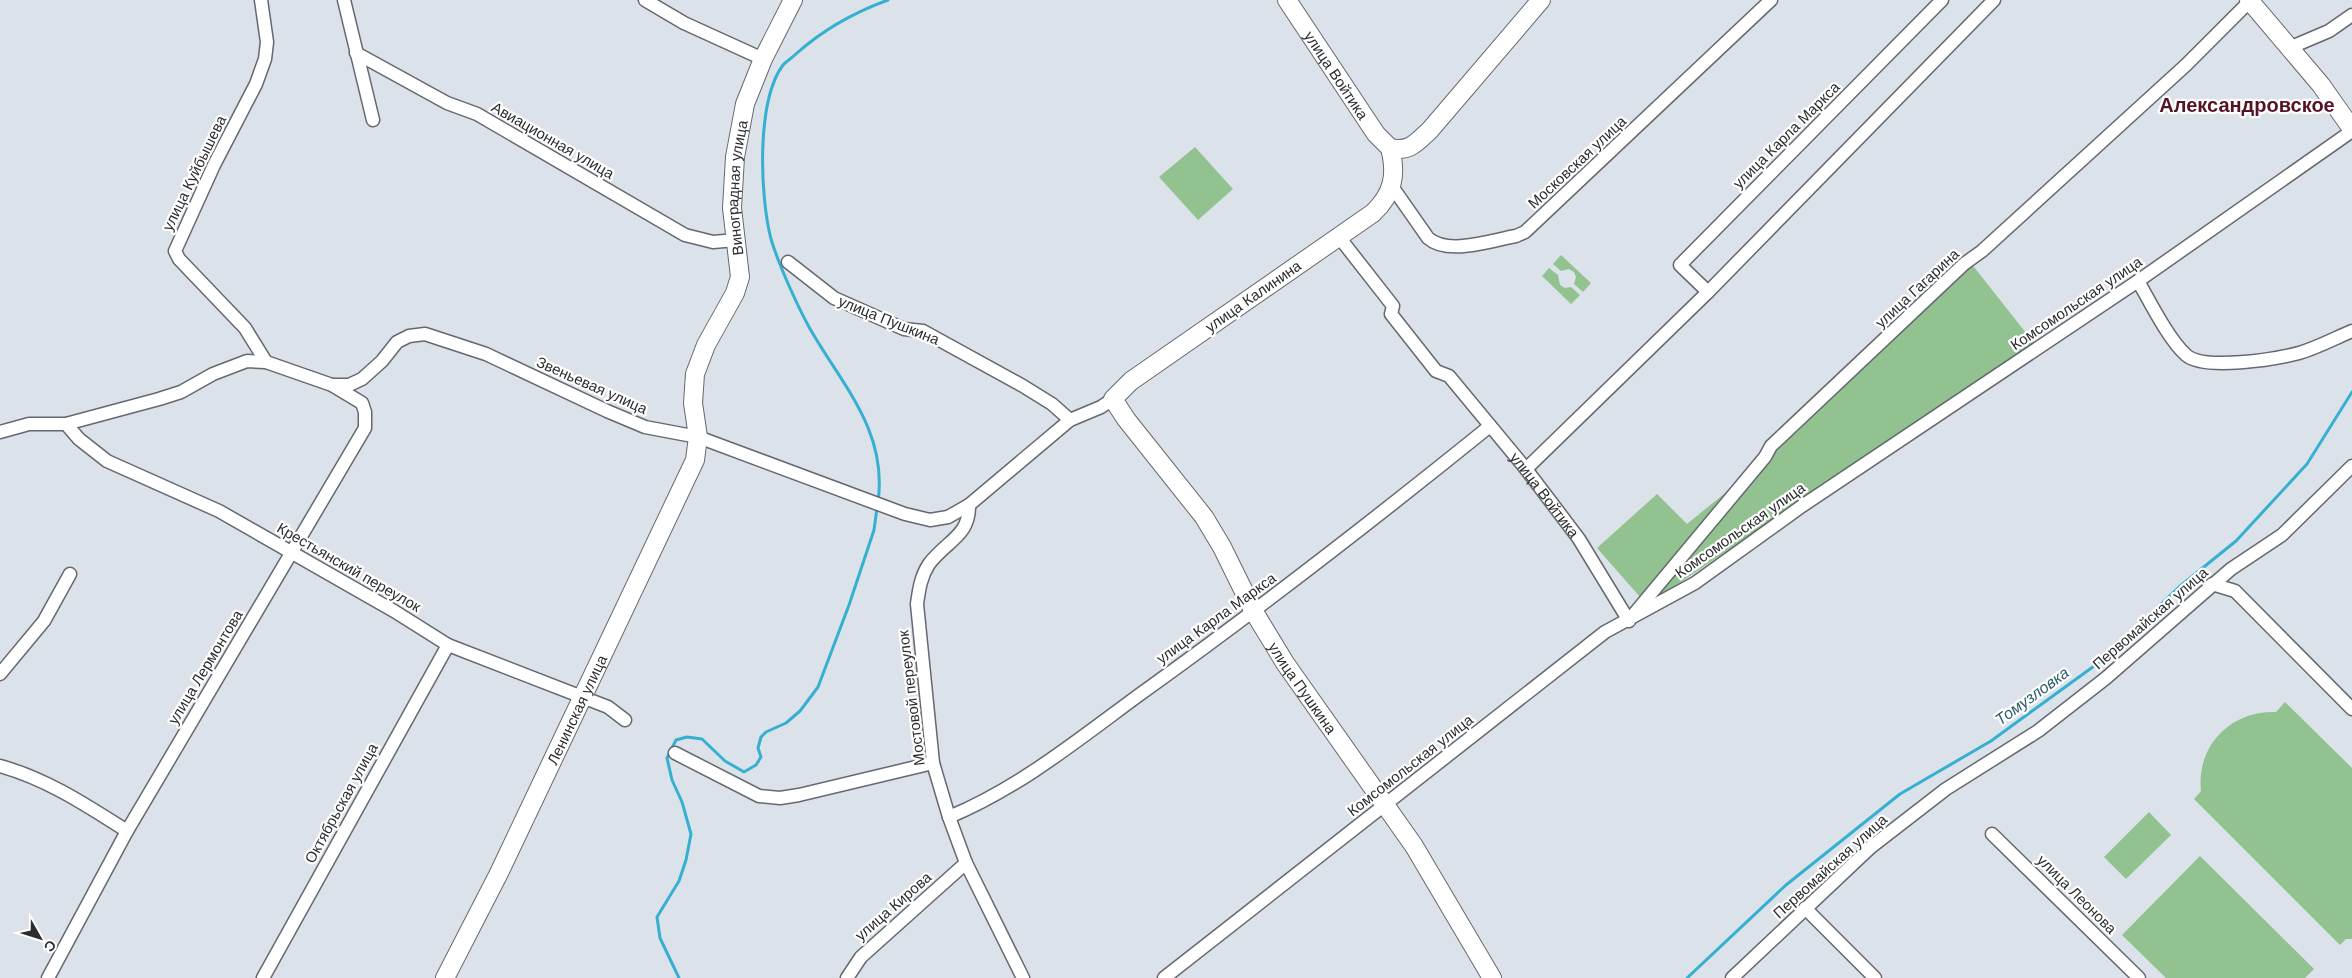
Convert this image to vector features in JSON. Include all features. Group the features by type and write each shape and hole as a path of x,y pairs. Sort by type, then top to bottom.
{"main road":[{"name":"Виноградная улица","path":"698,437 693,403 695,374 706,345 735,293 740,276 732,208 735,157 745,104 763,59 793,0"},
{"name":"улица Войтика","path":"1287,0 1376,134 1390,148"},
{"path":"1390,148 1402,150 1412,146 1430,130 1541,0"},
{"path":"2250,0 2321,85 2352,130"},
{"name":"улица Калинина","path":"1113,399 1131,381 1373,213 1385,201 1394,176 1394,164 1390,148"},
{"name":"улица Пушкина","path":"1113,399 1126,419 1204,517 1222,547 1254,612 1318,712 1414,846 1492,978"},
{"name":"Ленинская улица","path":"445,978 499,873 581,697 684,485 695,460 698,437"}],"street":[{"name":"улица Куйбышева","path":"261,0 267,42 265,59 256,84 210,173 175,251 179,259 245,328 266,362"},
{"path":"344,0 373,120"},
{"path":"645,0 684,23 763,59"},
{"name":"Московская улица","path":"1390,185 1428,238 1435,244 1448,248 1516,236 1525,232 1771,0"},
{"name":"улица Карла Маркса","path":"1708,292 1680,265 1942,0"},
{"path":"1526,469 1708,292 1994,0"},
{"name":"улица Гагарина","path":"1629,621 1765,457 1771,446 1958,271 2186,65 2250,0"},
{"path":"2289,48 2329,31 2352,15"},
{"name":"Авиационная улица","path":"356,53 447,103 477,114 685,235 713,242 736,240"},
{"name":"Комсомольская улица","path":"1164,978 1606,632 1695,583 1802,506 2138,281 2352,130"},
{"name":"улица Войтика","path":"1339,237 1393,306 1391,314 1436,371 1448,376 1526,469 1579,539 1629,621"},
{"name":"улица Пушкина","path":"788,262 834,298 904,329 924,331 1023,386 1052,404 1070,420"},
{"path":"2138,281 2178,345 2187,356 2197,360 2215,363 2252,361 2300,353 2352,331"},
{"name":"Звеньевая улица","path":"332,385 349,385 362,379 382,362 397,342 409,336 425,334 486,354 607,412 645,427 698,437 854,495"},
{"path":"0,432 29,424 66,424 181,392 230,367 247,361 266,362"},
{"name":"улица Лермонтова","path":"48,978 127,831 366,428 365,412 362,403 332,385 266,362"},
{"name":"улица Калинина","path":"854,495 893,510 930,520 948,517 969,505 1070,420 1101,407 1113,399"},
{"name":"Крестьянский переулок","path":"66,424 79,439 107,461 219,511 394,611 448,645 608,707 625,720"},
{"name":"улица Карла Маркса","path":"949,817 973,807 1038,768 1254,612 1490,426"},
{"name":"Первомайская улица","path":"1732,978 1871,847 1946,789 2038,731 2106,678 2230,569 2282,534 2352,466"},
{"name":"Мостовой переулок","path":"969,505 970,518 965,528 928,565 920,582 917,604 933,763 949,817 966,863 1023,978"},
{"path":"0,674 44,621 70,574"},
{"path":"2212,584 2235,591 2352,709"},
{"name":"Октябрьская улица","path":"263,978 448,645"},
{"path":"675,753 759,796 780,798 799,796 933,763"},
{"path":"0,766 26,773 71,795 127,831"},
{"name":"улица Леонова","path":"1992,834 2139,978"},
{"name":"улица Кирова","path":"847,978 860,957 966,863"},
{"path":"1805,908 1875,978"}],"green space":[{"path":"1195,147 1233,189 1198,220 1159,177"},
{"path":"1561,255 1591,283 1583,292 1574,284 1576,277 1574,272 1569,269 1561,271 1553,264"},
{"path":"1966,267 1974,267 2034,343 1647,605 1597,548 1657,494 1687,524 1773,454"},
{"path":"1549,268 1558,275 1560,285 1565,288 1571,287 1580,295 1571,304 1542,276"},
{"path":"2285,702 2352,768 2352,939 2346,939 2340,945 2194,799 2201,791 2204,759 2220,734 2231,724 2245,717 2260,713 2276,712"},
{"path":"2149,812 2171,835 2126,879 2104,857"},
{"path":"2200,856 2314,969 2305,978 2166,978 2122,935"}],"waterway":[{"path":"878,502 879,476 876,452 869,430 848,388 804,318 774,249 764,199 763,150 764,125 768,101 774,81 783,65 807,44 829,29 864,10 888,0"},
{"name":"Томузловка","path":"1687,978 1786,885 1900,794 1991,741 2101,661 2179,587 2236,541 2307,464 2352,392"},
{"path":"679,978 660,938 657,917 679,881 686,860 691,834 682,802 672,780 667,758 676,740 687,737 702,739 725,761 744,772 756,765 761,757 758,748 761,737 766,732 786,723 800,711 818,687 849,605 874,530 877,508"}],"district":[{"name":"Александровское","path":"2247,105"}]}
